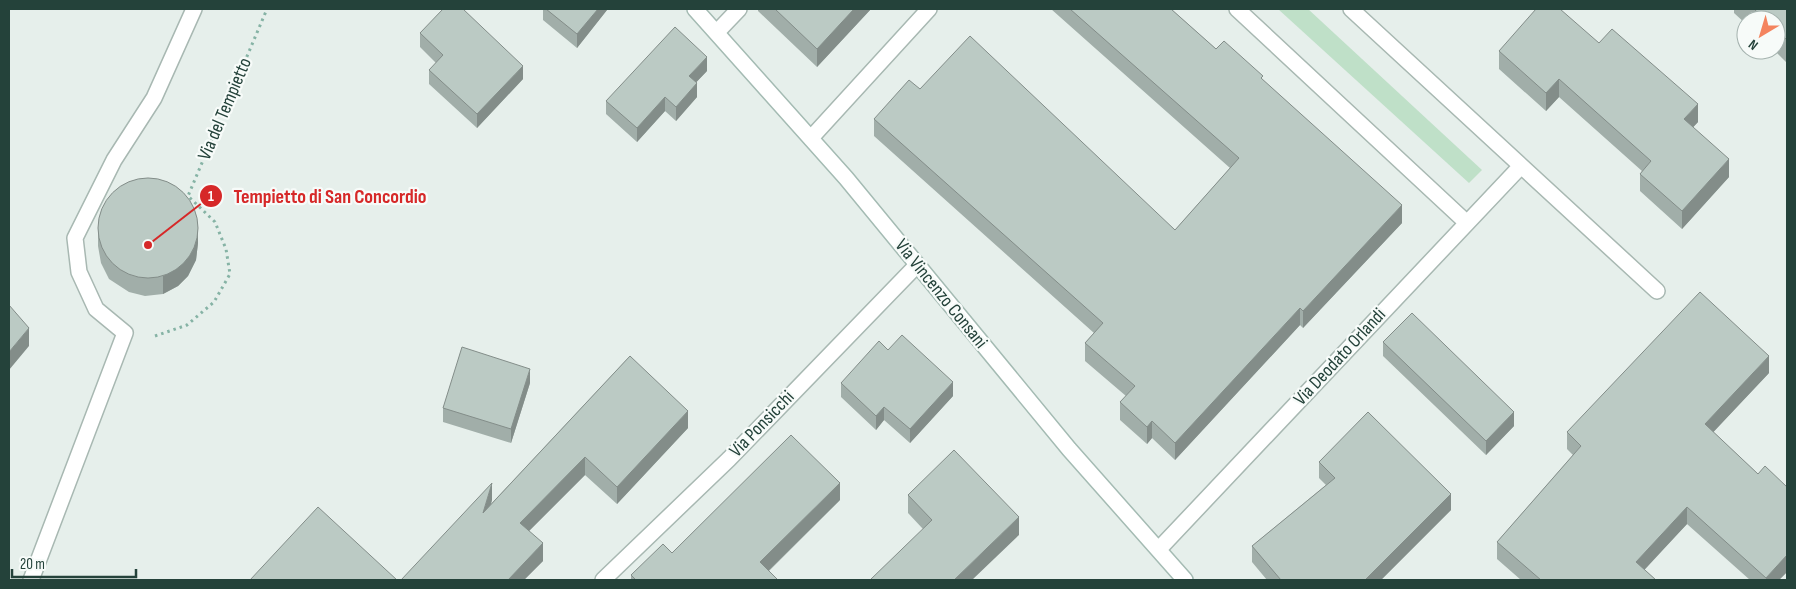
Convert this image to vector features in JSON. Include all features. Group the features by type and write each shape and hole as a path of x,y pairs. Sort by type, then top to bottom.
{"street":[{"path":"31,580 125,334 96,309 79,272 75,238 114,160 154,98 194,9"},
{"name":"Via Vincenzo Consani","path":"695,9 811,138 1069,448 1185,580"},
{"path":"717,32 739,9"},
{"path":"811,138 929,9"},
{"path":"1237,9 1467,223"},
{"path":"1351,9 1658,291"},
{"name":"Via Deodato Orlandi","path":"1159,549 1521,166"},
{"name":"Via Ponsicchi","path":"604,580 729,458 917,264"}],"path":[{"name":"Via del Tempietto","path":"125,334 154,337 187,325 214,302 230,274 226,249 215,222 188,196 267,9"}],"green space":[{"path":"1278,9 1308,9 1482,170 1469,183"}],"building":[{"path":"443,9 463,9 523,66 477,114 429,70 443,55 420,33"},
{"path":"546,9 598,9 577,34"},
{"path":"775,9 854,9 817,49"},
{"path":"1070,9 1171,9 1216,49 1224,41 1263,76 1261,78 1402,205 1303,311 1300,308 1175,443 1152,421 1147,427 1120,402 1135,386 1085,343 1103,323 874,119 909,80 920,89 970,36 1175,230 1239,158"},
{"path":"1536,9 1560,9 1599,43 1612,29 1698,104 1684,119 1729,159 1682,211 1640,174 1651,161 1559,79 1546,93 1499,51"},
{"path":"1787,9 1787,40 1786,10 1755,10"},
{"path":"675,27 707,57 689,76 697,83 676,107 665,97 637,128 606,101"},
{"path":"148,178 167,182 183,193 194,209 198,228 194,247 183,263 167,274 148,278 129,274 113,263 102,247 98,228 102,209 113,193 129,182"},
{"path":"1700,292 1769,356 1705,424 1758,474 1765,466 1787,487 1787,555 1766,578 1687,507 1636,562 1656,580 1541,580 1497,542 1581,446 1567,432"},
{"path":"9,305 29,328 9,352"},
{"path":"1412,313 1514,412 1486,441 1383,342"},
{"path":"902,335 953,382 910,429 884,407 876,416 841,383 879,341 888,350"},
{"path":"462,347 530,369 511,429 443,408"},
{"path":"630,356 688,411 617,487 585,457 520,523 543,543 508,580 401,580 492,483 483,513"},
{"path":"1368,412 1451,494 1365,580 1281,580 1252,546 1335,478 1319,462"},
{"path":"791,435 840,483 760,562 778,580 636,580 631,575 663,544 672,553"},
{"path":"954,450 1019,517 954,580 870,580 932,520 908,495"},
{"path":"318,507 397,580 250,580"}],"place":[{"name":"Tempietto di San Concordio","path":"148,245"}]}
